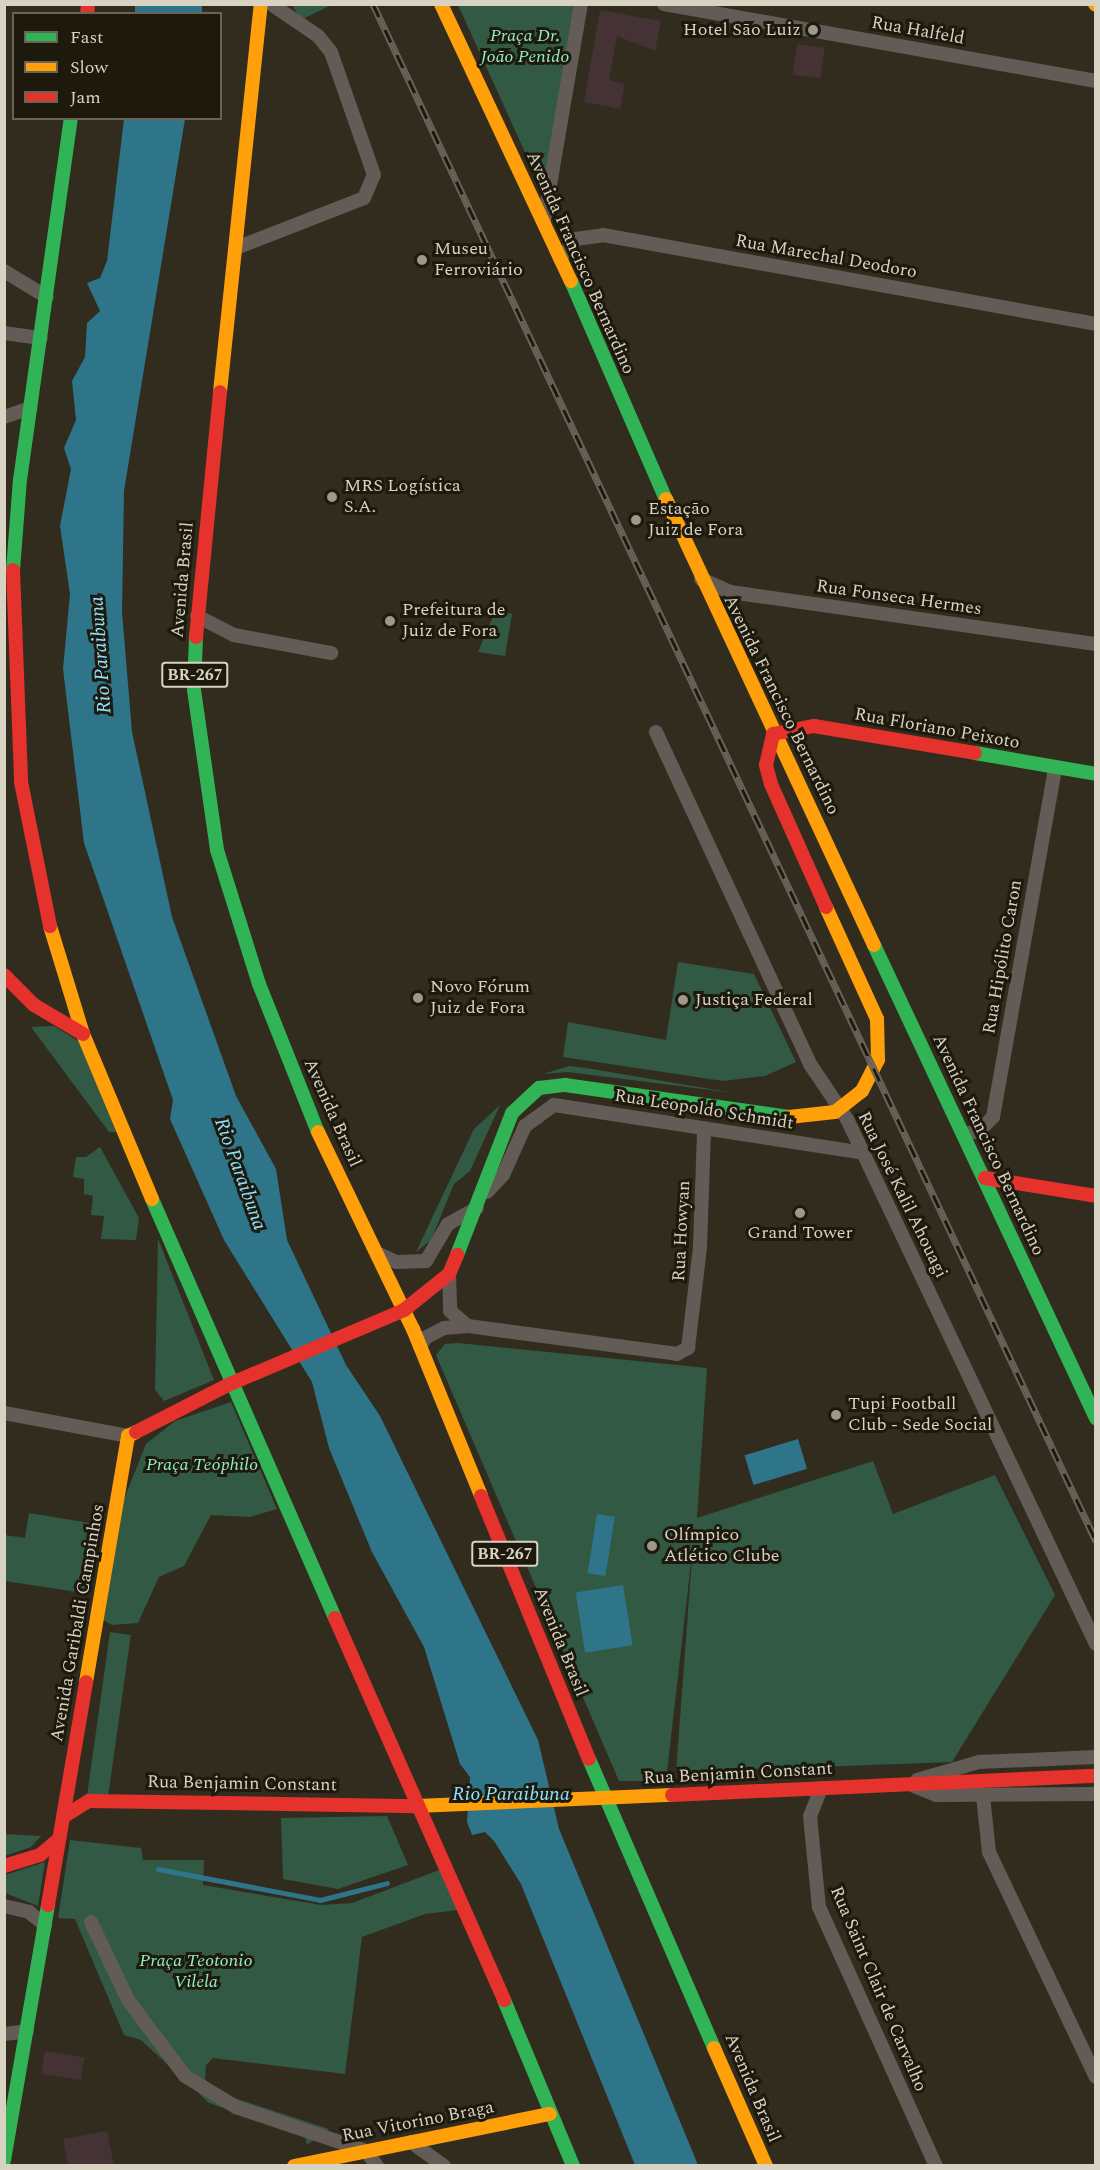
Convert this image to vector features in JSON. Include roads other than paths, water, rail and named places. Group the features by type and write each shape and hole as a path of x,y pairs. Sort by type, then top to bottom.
{"main road":[{"name":"Avenida Brasil","path":"261,4 197,616 194,690 217,850 259,984 308,1110 404,1310 605,1798 766,2166"},
{"name":"Avenida Francisco Bernardino","path":"441,4 544,220 701,579 1091,1401 1095,1418"},
{"path":"71,120 42,338 20,480 13,572 21,782 54,944 83,1034 230,1384 397,1764 420,1804 573,2166"},
{"name":"Rua Floriano Peixoto","path":"773,734 814,726 1055,769 1095,774"},
{"path":"128,1436 230,1384 404,1310 449,1274 480,1202 512,1113 539,1088 565,1085 799,1118 835,1112 862,1091 878,1060 877,1019 771,784 766,765 773,734"},
{"path":"4,975 34,1005 83,1034"},
{"path":"986,1178 1095,1196"},
{"name":"Avenida Garibaldi Campinhos","path":"4,2160 128,1436"},
{"path":"70,1776 98,1801"},
{"name":"Rua Benjamin Constant","path":"98,1801 440,1806 908,1786 996,1778 1095,1776"},
{"path":"63,1817 83,1802 98,1801"},
{"path":"4,1866 40,1855 59,1839"},
{"name":"Rua Vitorino Braga","path":"294,2166 550,2114"}],"street":[{"path":"234,249 364,198 373,183 331,52 318,36 295,24 271,4"},
{"path":"544,220 581,4"},
{"name":"Rua Halfeld","path":"664,4 1095,81"},
{"name":"Rua Marechal Deodoro","path":"560,259 576,239 603,235 1095,324"},
{"path":"4,271 47,297"},
{"path":"4,333 42,338"},
{"path":"4,417 30,408"},
{"path":"4,490 20,480"},
{"name":"Rua Fonseca Hermes","path":"701,579 730,592 1095,644"},
{"path":"197,616 234,635 331,653"},
{"name":"Rua José Kalil Ahouagi","path":"656,732 810,1064 863,1153 1095,1644"},
{"name":"Rua Hipólito Caron","path":"964,1134 979,1131 993,1117 1055,769"},
{"name":"Rua Leopoldo Schmidt","path":"480,1202 503,1175 525,1126 541,1111 566,1106 704,1130 863,1153"},
{"name":"Rua Howyan","path":"468,1326 677,1354 688,1348 692,1334 704,1130"},
{"path":"377,1253 396,1262 426,1261 448,1224 480,1202"},
{"path":"449,1274 450,1311 468,1326"},
{"path":"420,1347 444,1328 468,1326"},
{"path":"4,1413 128,1436"},
{"name":"Rua Benjamin Constant","path":"908,1786 979,1762 1095,1757"},
{"name":"Rua Benjamin Constant","path":"908,1786 936,1795 1095,1794"},
{"name":"Rua Saint Clair de Carvalho","path":"821,1788 810,1816 819,1907 936,2166"},
{"path":"983,1796 989,1852 1095,2077"},
{"path":"4,1906 29,1911 45,1925"},
{"path":"91,1922 128,2000 186,2076 236,2108 366,2151 377,2166"},
{"path":"4,2034 27,2031"},
{"path":"411,2142 444,2166"}],"water":[{"path":"135,5 202,5 202,12 135,12"},
{"name":"Rio Paraibuna","path":"124,120 185,120 124,491 122,612 132,732 172,917 236,1096 276,1169 287,1240 346,1365 380,1416 538,1740 559,1829 698,2165 635,2165 521,1884 494,1841 485,1832 472,1835 467,1822 470,1777 460,1764 424,1647 372,1552 329,1448 312,1382 224,1240 170,1119 173,1100 84,843 63,669 70,594 60,526 71,469 64,448 76,420 72,381 85,357 87,323 100,311 87,283 100,278 107,261"},
{"path":"798,1439 807,1469 754,1485 744,1455"},
{"path":"597,1514 615,1517 605,1576 588,1573"},
{"path":"623,1585 633,1645 585,1653 576,1593"}],"waterway":[{"path":"158,1869 320,1900 387,1883"}],"railway":[{"path":"373,4 1096,1541"}],"place":[{"name":"Hotel São Luiz","path":"813,30"},
{"name":"Museu Ferroviário","path":"422,260"},
{"name":"MRS Logística S.A.","path":"332,497"},
{"name":"Estação Juiz de Fora","path":"636,520"},
{"name":"Prefeitura de Juiz de Fora","path":"390,621"},
{"name":"Novo Fórum Juiz de Fora","path":"418,998"},
{"name":"Justiça Federal","path":"683,1000"},
{"name":"Grand Tower","path":"800,1213"},
{"name":"Tupi Football Club - Sede Social","path":"836,1415"},
{"name":"Olímpico Atlético Clube","path":"652,1546"}],"park label":[{"name":"Praça Dr. João Penido","path":"525,47"},
{"name":"Praça Teóphilo","path":"202,1465"},
{"name":"Praça Teotonio Vilela","path":"196,1972"}]}
